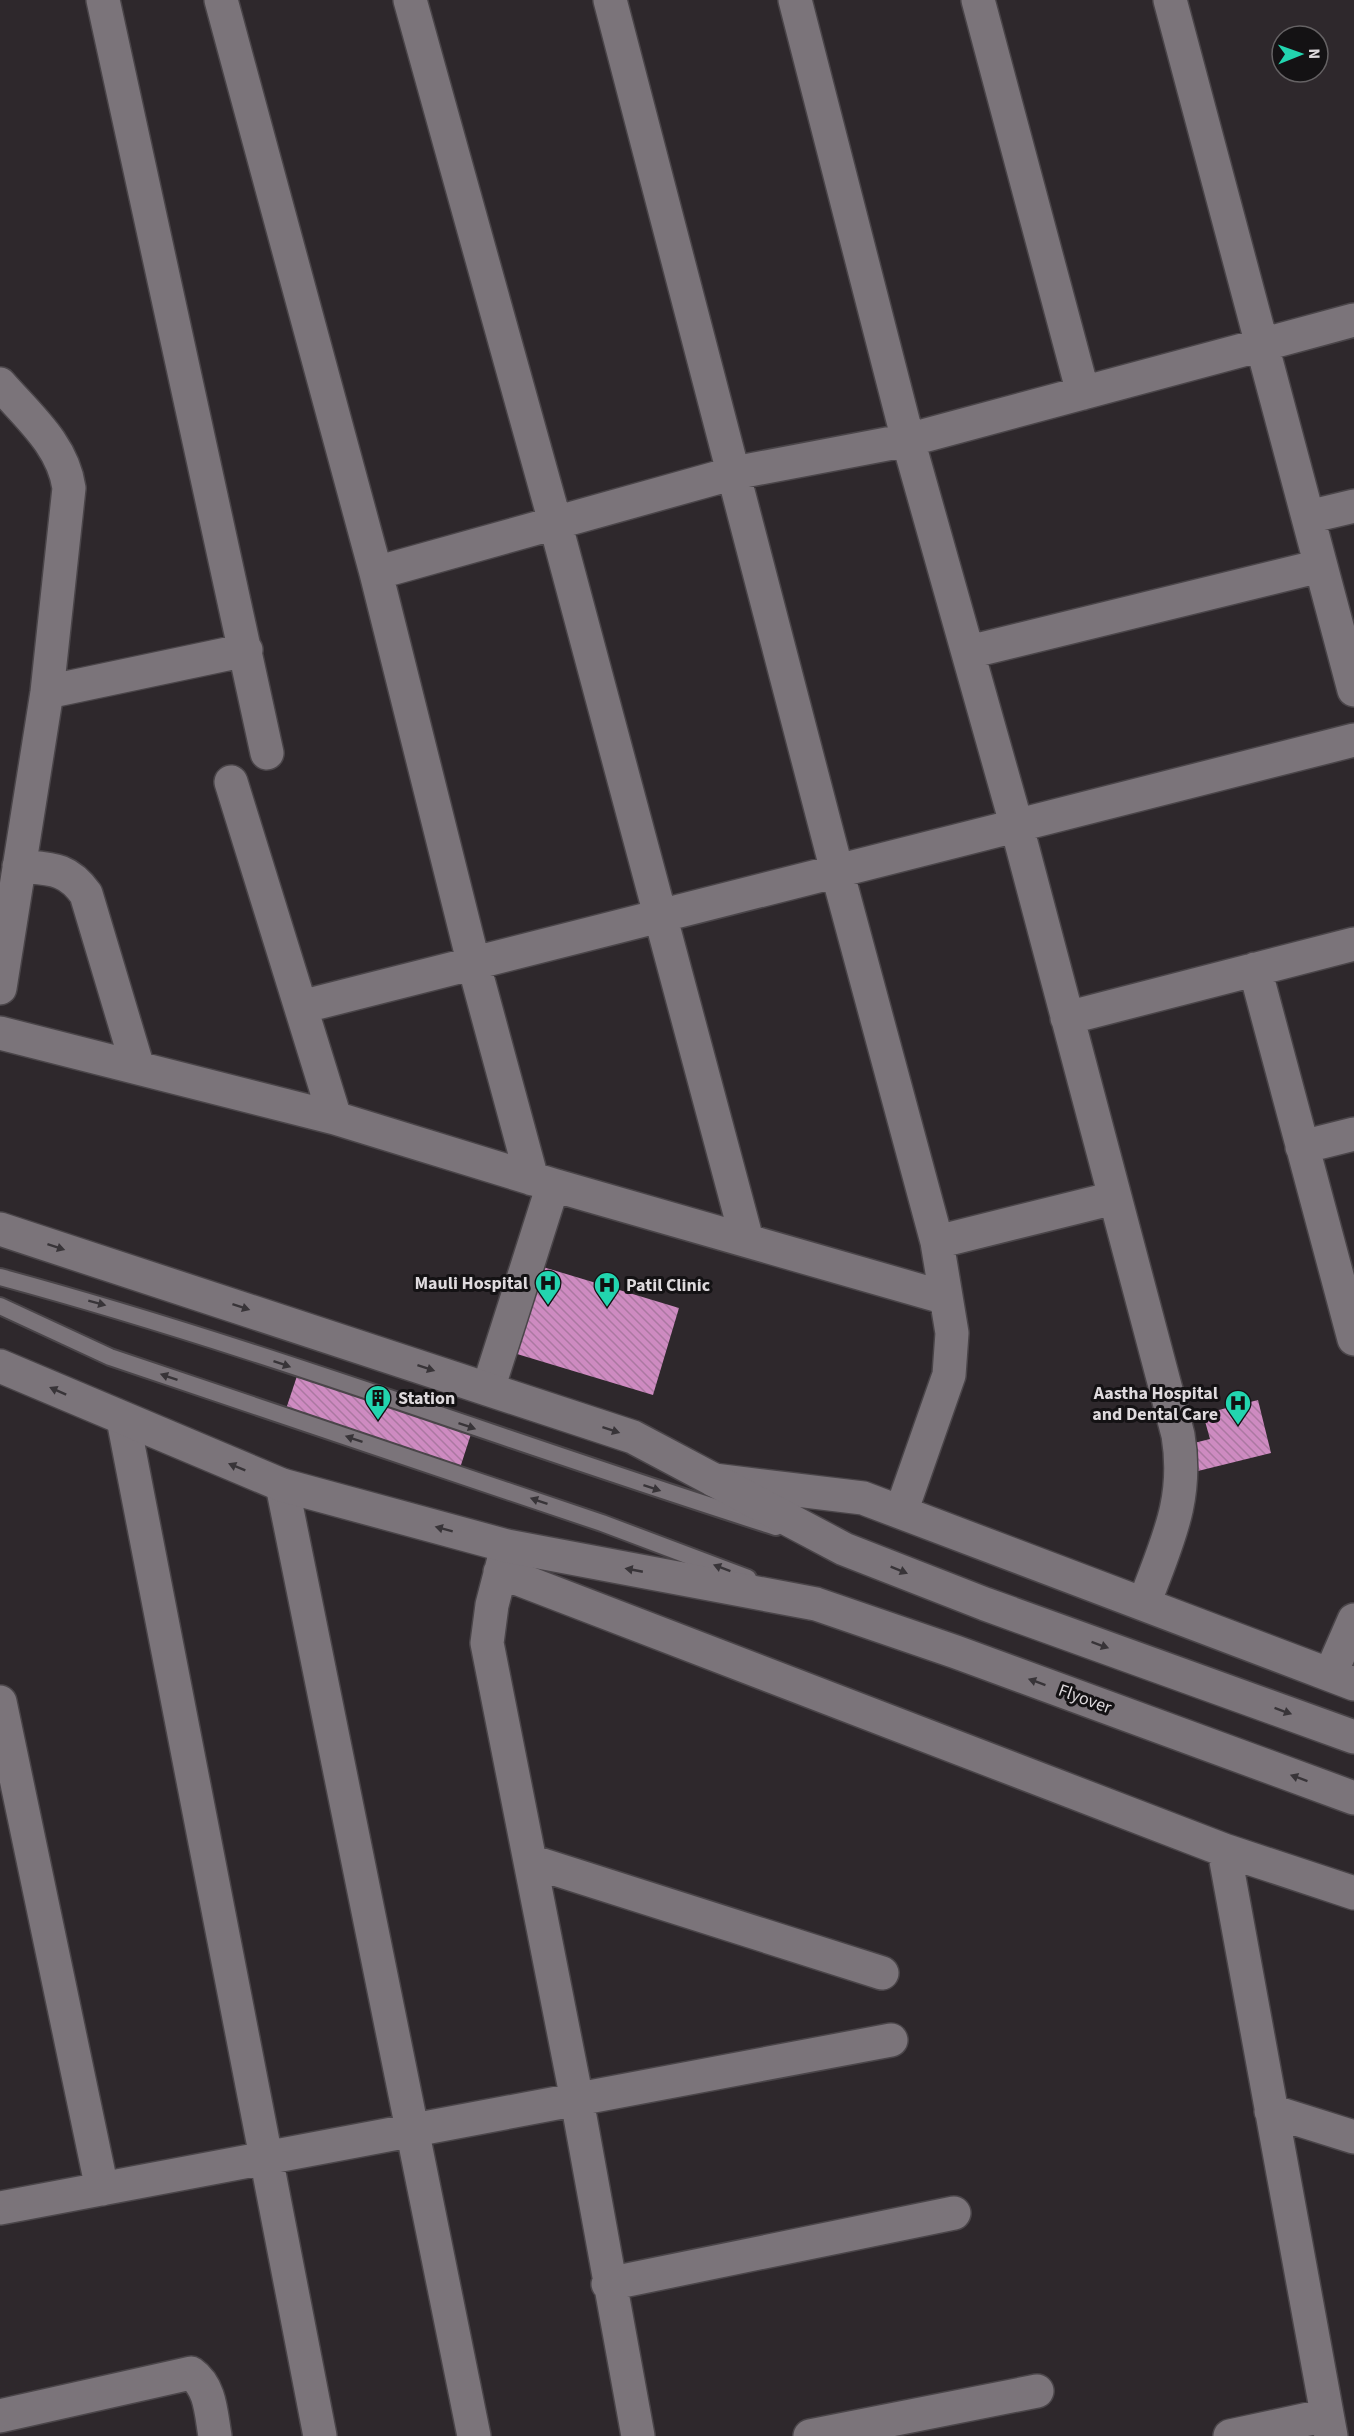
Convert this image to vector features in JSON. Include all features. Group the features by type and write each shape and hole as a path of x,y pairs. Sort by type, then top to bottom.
{"street":[{"path":"103,0 267,753"},
{"path":"221,0 376,573 474,965 543,1182 488,1389"},
{"path":"410,0 555,522 747,1239"},
{"path":"610,0 837,871 937,1242 952,1332 949,1375 901,1512"},
{"path":"795,0 908,440 1017,827 1178,1435 1183,1465 1178,1509 1144,1604"},
{"path":"978,0 1083,393"},
{"path":"1170,0 1354,690"},
{"path":"376,573 734,473 908,440 1354,320"},
{"path":"0,384 57,450 66,468 69,488 47,692 0,988"},
{"path":"1308,517 1354,506"},
{"path":"969,652 1320,566"},
{"path":"47,692 246,650"},
{"path":"301,1007 474,965 1354,740"},
{"path":"231,782 334,1118"},
{"path":"19,866 55,870 68,874 86,894 138,1068"},
{"path":"1067,1018 1354,944"},
{"path":"1255,969 1354,1338"},
{"path":"0,1033 334,1118 543,1182 946,1298"},
{"path":"1302,1147 1354,1134"},
{"path":"937,1242 1114,1198"},
{"path":"0,1229 633,1437 844,1549 985,1604 1354,1737"},
{"path":"0,1366 282,1485 504,1559 1224,1850 1354,1893"},
{"path":"123,1419 320,2436"},
{"path":"714,1480 854,1496 1342,1679 1354,1620"},
{"path":"282,1485 474,2436"},
{"path":"504,1559 492,1605 487,1643 577,2100 608,2284 638,2436"},
{"name":"Flyover","path":"504,1559 816,1604 956,1652 1354,1798"},
{"path":"0,1702 102,2189"},
{"path":"1224,1850 1329,2426 1230,2436"},
{"path":"530,1861 882,1973"},
{"path":"0,2208 891,2040"},
{"path":"1271,2111 1354,2138"},
{"path":"608,2284 954,2213"},
{"path":"0,2416 191,2373 198,2378 207,2391 214,2436"},
{"path":"810,2436 1037,2391"}],"lane":[{"path":"0,1277 123,1310 619,1477 844,1549"},
{"path":"0,1306 110,1356 602,1522 816,1604"}],"building":[{"path":"543,1267 679,1308 653,1395 517,1354"},
{"name":"Station","path":"297,1376 471,1434 460,1468 286,1409"},
{"path":"1258,1400 1271,1453 1198,1471 1190,1444 1210,1439 1203,1414"}],"place":[{"name":"Mauli Hospital","path":"548,1306"},
{"name":"Patil Clinic","path":"607,1308"},
{"name":"Station","path":"378,1421"},
{"name":"Aastha Hospital and Dental Care","path":"1238,1426"}]}
